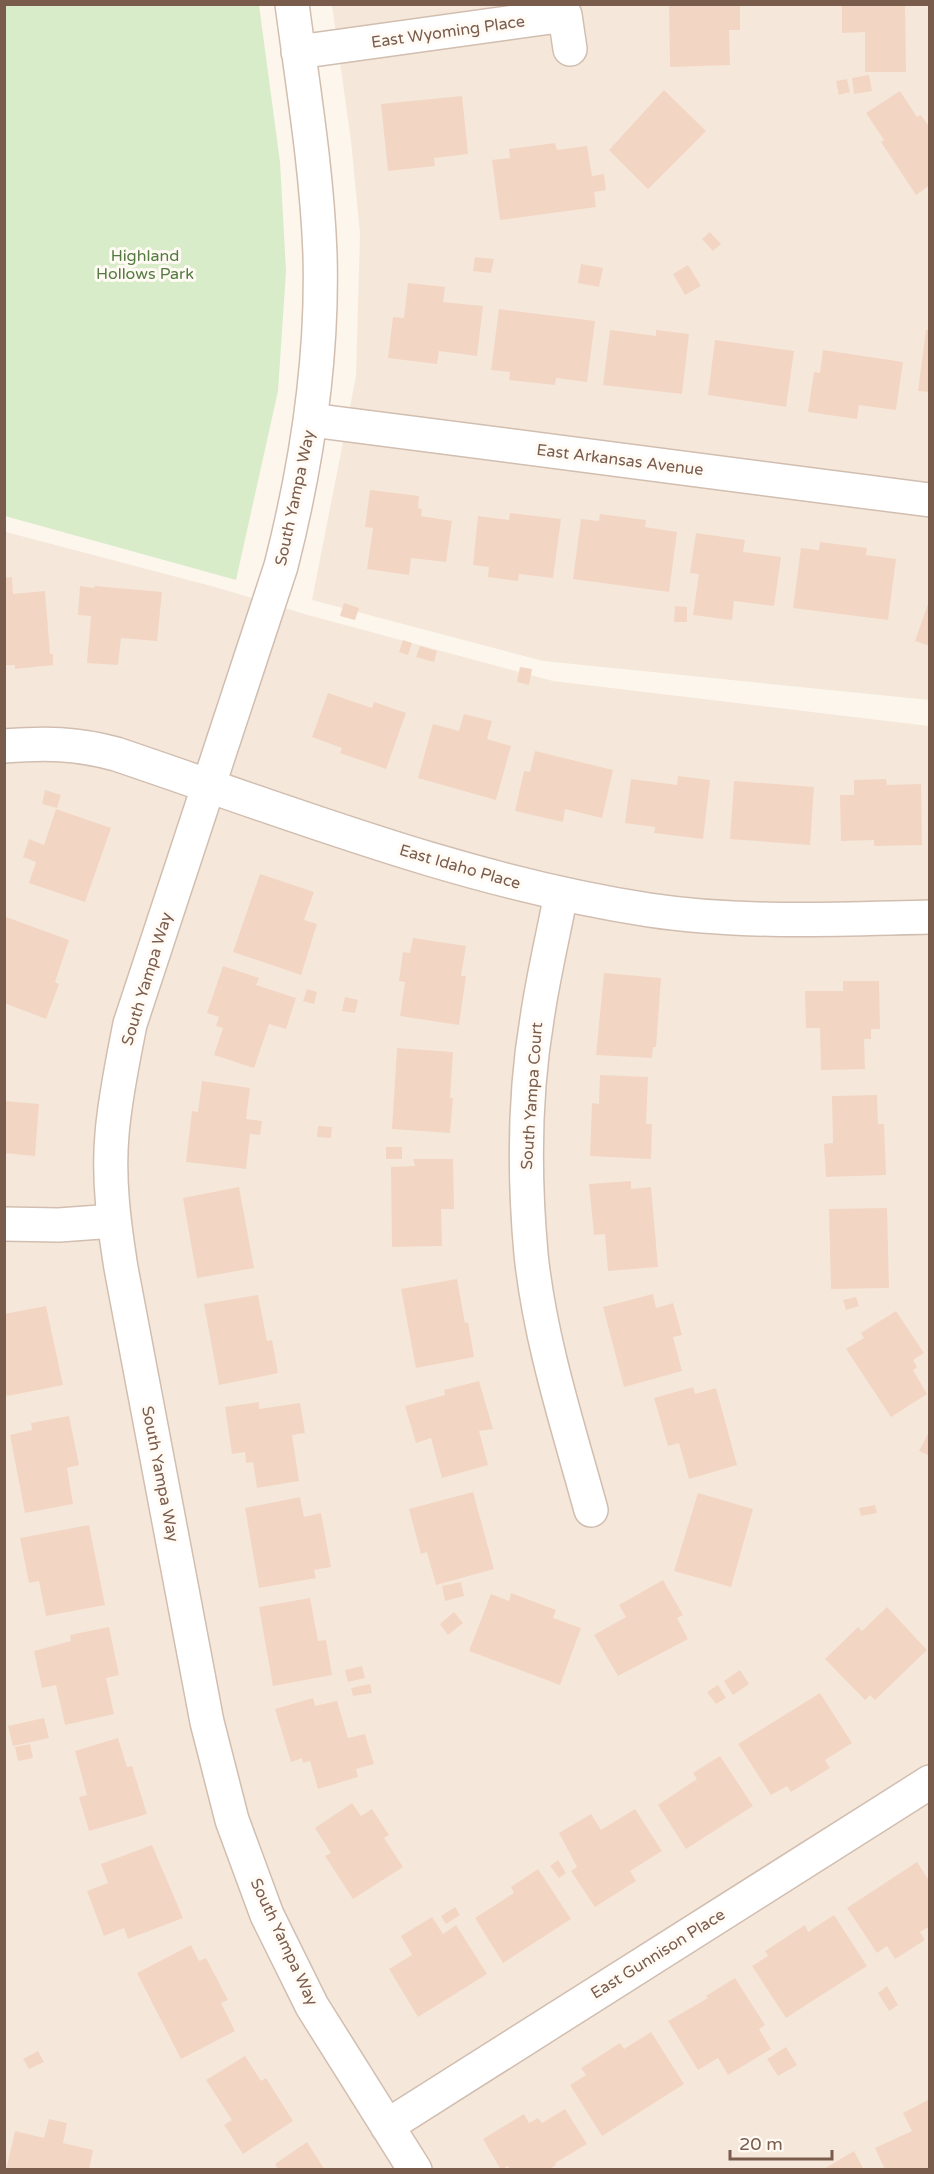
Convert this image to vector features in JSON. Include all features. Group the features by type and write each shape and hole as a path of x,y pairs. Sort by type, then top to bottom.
{"street":[{"name":"South Yampa Way","path":"291,4 316,199 320,254 320,309 311,420 295,513 281,566 130,1024 119,1079 112,1136 114,1221 123,1280 207,1722 232,1820 267,1915 312,2006 415,2169"},
{"name":"East Wyoming Place","path":"298,52 565,15 570,49"},
{"name":"East Arkansas Avenue","path":"311,420 930,500"},
{"name":"East Idaho Place","path":"4,746 45,743 93,748 437,862 499,880 561,894 651,910 779,920 930,917"},
{"name":"South Yampa Court","path":"561,894 537,1018 531,1065 526,1160 531,1255 546,1349 591,1510"},
{"path":"4,1224 59,1225 114,1221"},
{"name":"East Gunnison Place","path":"387,2126 930,1782"}],"shaded area":[{"path":"332,5 929,5 929,700 543,661 312,600 356,376 360,234 351,141"},
{"path":"6,532 215,587 308,615 553,681 929,726 929,2169 5,2170"}],"green space":[{"name":"Highland Hollows Park","path":"4,5 259,5 280,162 286,271 278,391 236,580 5,516"}],"building":[{"path":"669,4 740,4 740,30 729,30 730,65 670,67"},
{"path":"842,4 905,4 906,72 865,72 865,32 842,33"},
{"path":"869,75 872,91 854,94 852,78"},
{"path":"847,79 850,92 839,95 836,81"},
{"path":"664,90 706,131 648,189 609,150"},
{"path":"900,91 917,117 921,115 930,128 930,185 916,195 881,142 884,140 866,113"},
{"path":"462,96 468,154 434,158 435,166 388,171 381,104"},
{"path":"555,143 557,150 587,146 592,176 604,174 606,190 594,192 596,207 500,220 492,160 510,158 509,149"},
{"path":"710,232 721,244 713,251 702,239"},
{"path":"475,257 494,259 491,273 473,271"},
{"path":"581,264 603,268 599,287 578,283"},
{"path":"688,265 701,286 685,295 673,274"},
{"path":"408,283 445,287 443,302 483,306 477,356 439,351 437,364 388,358 393,317 404,318"},
{"path":"499,309 595,321 587,382 556,378 555,385 509,380 510,372 491,370"},
{"path":"610,330 656,336 656,330 689,334 682,394 603,385"},
{"path":"926,330 930,330 930,392 918,391"},
{"path":"715,340 794,351 786,407 708,395"},
{"path":"823,350 903,362 896,410 859,405 857,419 808,412 814,372 820,373"},
{"path":"370,490 419,496 418,508 422,509 421,516 452,521 446,562 411,558 409,575 367,569 373,528 365,527"},
{"path":"510,513 561,519 553,578 519,574 518,581 488,577 489,567 473,565 478,516 509,520"},
{"path":"600,514 646,520 645,527 677,532 669,592 573,579 581,519 599,521"},
{"path":"696,533 745,540 743,552 781,557 774,606 734,601 732,620 693,615 699,574 690,573"},
{"path":"820,542 867,548 866,555 896,559 888,620 793,608 801,548 819,550"},
{"path":"12,577 13,594 45,591 50,654 53,654 53,665 15,669 15,665 4,665 4,578"},
{"path":"80,586 162,592 157,641 121,638 118,665 87,663 91,616 78,615"},
{"path":"930,598 930,646 915,641"},
{"path":"344,603 359,608 355,620 340,616"},
{"path":"675,606 687,607 687,622 674,622"},
{"path":"403,640 412,643 408,655 399,652"},
{"path":"420,646 437,651 434,662 416,657"},
{"path":"520,667 532,669 529,685 517,682"},
{"path":"328,693 372,708 374,702 406,713 386,769 340,753 342,748 312,737"},
{"path":"464,714 492,721 487,739 511,746 496,800 418,778 433,724 459,731"},
{"path":"535,751 613,770 602,818 565,809 563,822 515,811 524,771 530,772"},
{"path":"678,776 710,780 703,839 654,833 655,827 625,823 631,779 677,785"},
{"path":"886,779 887,785 921,784 922,845 874,846 874,840 841,841 840,795 854,795 854,780"},
{"path":"734,781 814,787 810,845 730,839"},
{"path":"45,790 61,795 57,808 42,804"},
{"path":"56,809 111,828 85,902 29,883 36,862 23,857 29,839 44,845"},
{"path":"260,874 314,892 304,920 317,924 301,975 233,952"},
{"path":"6,917 69,940 55,982 59,984 46,1019 4,1003"},
{"path":"413,938 466,946 461,976 466,976 459,1025 400,1016 405,982 399,981 403,952 410,953"},
{"path":"223,966 259,978 256,985 296,998 286,1029 269,1024 254,1068 214,1055 223,1028 216,1026 219,1017 207,1013"},
{"path":"604,973 661,978 656,1047 653,1047 652,1058 596,1055"},
{"path":"843,981 879,981 880,1029 871,1029 871,1039 864,1039 865,1069 821,1070 820,1028 806,1028 805,991 843,991"},
{"path":"307,989 317,992 314,1004 303,1001"},
{"path":"345,997 358,1000 355,1013 342,1011"},
{"path":"397,1048 453,1052 450,1133 392,1129"},
{"path":"600,1075 648,1077 646,1124 652,1124 651,1159 590,1156 592,1103 599,1104"},
{"path":"202,1081 250,1088 246,1119 262,1121 260,1135 250,1134 246,1169 186,1162 192,1111 198,1112"},
{"path":"877,1095 878,1124 884,1124 886,1175 826,1177 824,1144 833,1143 832,1096"},
{"path":"4,1101 39,1104 35,1156 4,1153"},
{"path":"318,1126 332,1127 331,1138 317,1137"},
{"path":"386,1147 402,1147 402,1159 386,1159"},
{"path":"413,1159 453,1159 454,1209 441,1209 442,1246 392,1247 391,1167 415,1166"},
{"path":"631,1181 631,1189 651,1187 658,1267 608,1271 605,1234 594,1235 589,1184"},
{"path":"239,1187 254,1268 197,1278 183,1198"},
{"path":"887,1208 889,1288 831,1289 829,1209"},
{"path":"457,1279 474,1357 416,1368 401,1289"},
{"path":"653,1294 656,1308 673,1303 682,1335 673,1337 682,1371 624,1387 603,1307"},
{"path":"258,1295 267,1341 272,1340 278,1373 219,1385 204,1304"},
{"path":"856,1297 859,1306 846,1310 843,1300"},
{"path":"46,1306 63,1385 7,1396 4,1386 4,1314"},
{"path":"896,1311 924,1353 913,1360 917,1367 913,1370 927,1394 891,1417 846,1349 864,1338 861,1333"},
{"path":"479,1381 493,1429 479,1431 488,1465 442,1478 431,1438 416,1443 405,1406 445,1395 444,1390"},
{"path":"693,1387 695,1394 716,1388 737,1465 689,1479 679,1443 668,1446 654,1398"},
{"path":"259,1402 259,1409 300,1403 305,1433 292,1435 299,1481 257,1488 253,1462 246,1463 245,1452 232,1454 225,1407"},
{"path":"69,1416 79,1465 67,1468 73,1504 25,1513 10,1435 32,1430 31,1423"},
{"path":"930,1430 930,1456 919,1451"},
{"path":"473,1492 494,1569 436,1585 427,1552 421,1554 409,1509"},
{"path":"698,1493 753,1509 731,1587 674,1571"},
{"path":"300,1497 304,1517 321,1513 331,1567 314,1570 316,1578 259,1588 245,1508"},
{"path":"875,1505 877,1513 861,1516 859,1508"},
{"path":"89,1525 105,1605 46,1616 39,1581 29,1583 20,1538"},
{"path":"663,1580 683,1615 677,1618 688,1639 618,1676 594,1635 626,1617 619,1605"},
{"path":"461,1582 464,1596 445,1601 442,1586"},
{"path":"511,1593 556,1610 553,1618 581,1628 560,1685 469,1651 491,1594 509,1601"},
{"path":"310,1598 318,1641 326,1640 332,1675 273,1686 259,1607"},
{"path":"887,1607 927,1650 875,1700 870,1695 865,1700 825,1659 858,1627 862,1631"},
{"path":"454,1612 463,1623 448,1635 440,1624"},
{"path":"109,1627 119,1675 106,1678 114,1714 65,1725 56,1685 42,1688 34,1651 71,1641 70,1635"},
{"path":"362,1666 365,1678 348,1682 345,1670"},
{"path":"740,1670 749,1684 733,1695 724,1681"},
{"path":"370,1684 372,1693 353,1696 351,1688"},
{"path":"718,1685 726,1698 716,1704 707,1692"},
{"path":"820,1693 852,1743 825,1760 830,1768 791,1792 787,1786 771,1795 738,1744"},
{"path":"313,1698 315,1706 337,1701 348,1738 365,1734 374,1764 356,1769 358,1777 318,1789 310,1761 303,1763 302,1758 291,1762 275,1709"},
{"path":"44,1718 49,1738 13,1746 8,1726"},
{"path":"118,1738 127,1767 132,1766 147,1814 89,1831 79,1797 87,1795 75,1751"},
{"path":"30,1744 33,1758 18,1761 15,1747"},
{"path":"720,1756 753,1806 686,1849 658,1805 697,1779 693,1773"},
{"path":"352,1803 361,1816 372,1809 389,1835 384,1838 403,1867 353,1899 325,1856 331,1853 315,1828"},
{"path":"635,1809 662,1851 630,1871 636,1881 595,1907 571,1871 577,1867 559,1833 591,1814 601,1830"},
{"path":"152,1845 183,1918 128,1939 124,1928 104,1936 87,1891 108,1883 101,1864"},
{"path":"558,1860 566,1873 559,1878 550,1866"},
{"path":"917,1862 930,1882 930,1926 920,1932 925,1940 895,1959 887,1946 877,1953 847,1908"},
{"path":"538,1869 571,1919 503,1963 475,1918 514,1893 511,1887"},
{"path":"455,1907 460,1915 446,1924 441,1916"},
{"path":"834,1915 867,1966 786,2018 752,1966 768,1956 765,1951 805,1925 808,1932"},
{"path":"432,1917 443,1934 456,1925 487,1974 418,2017 389,1969 412,1955 401,1936"},
{"path":"191,1945 199,1961 206,1958 228,2000 221,2003 235,2031 181,2059 137,1973"},
{"path":"735,1978 765,2025 759,2029 771,2049 728,2075 718,2058 698,2070 668,2021 708,1998 706,1996"},
{"path":"887,1986 898,2005 889,2011 878,1993"},
{"path":"651,2032 684,2084 602,2136 570,2085 586,2075 581,2068 620,2043 624,2049"},
{"path":"786,2047 797,2065 778,2076 767,2059"},
{"path":"38,2051 44,2062 29,2069 23,2059"},
{"path":"245,2056 261,2081 266,2078 293,2121 243,2154 224,2125 232,2120 206,2080"},
{"path":"930,2099 930,2168 926,2170 885,2170 875,2148 912,2131 903,2113"},
{"path":"565,2109 587,2144 555,2163 556,2165 548,2170 510,2170 508,2166 501,2170 483,2139 524,2114 529,2123 538,2118 542,2123"},
{"path":"49,2119 67,2123 63,2143 93,2150 89,2170 6,2170 15,2131 44,2138"},
{"path":"307,2142 325,2170 279,2170 275,2164"},
{"path":"854,2151 864,2170 822,2170"}]}
